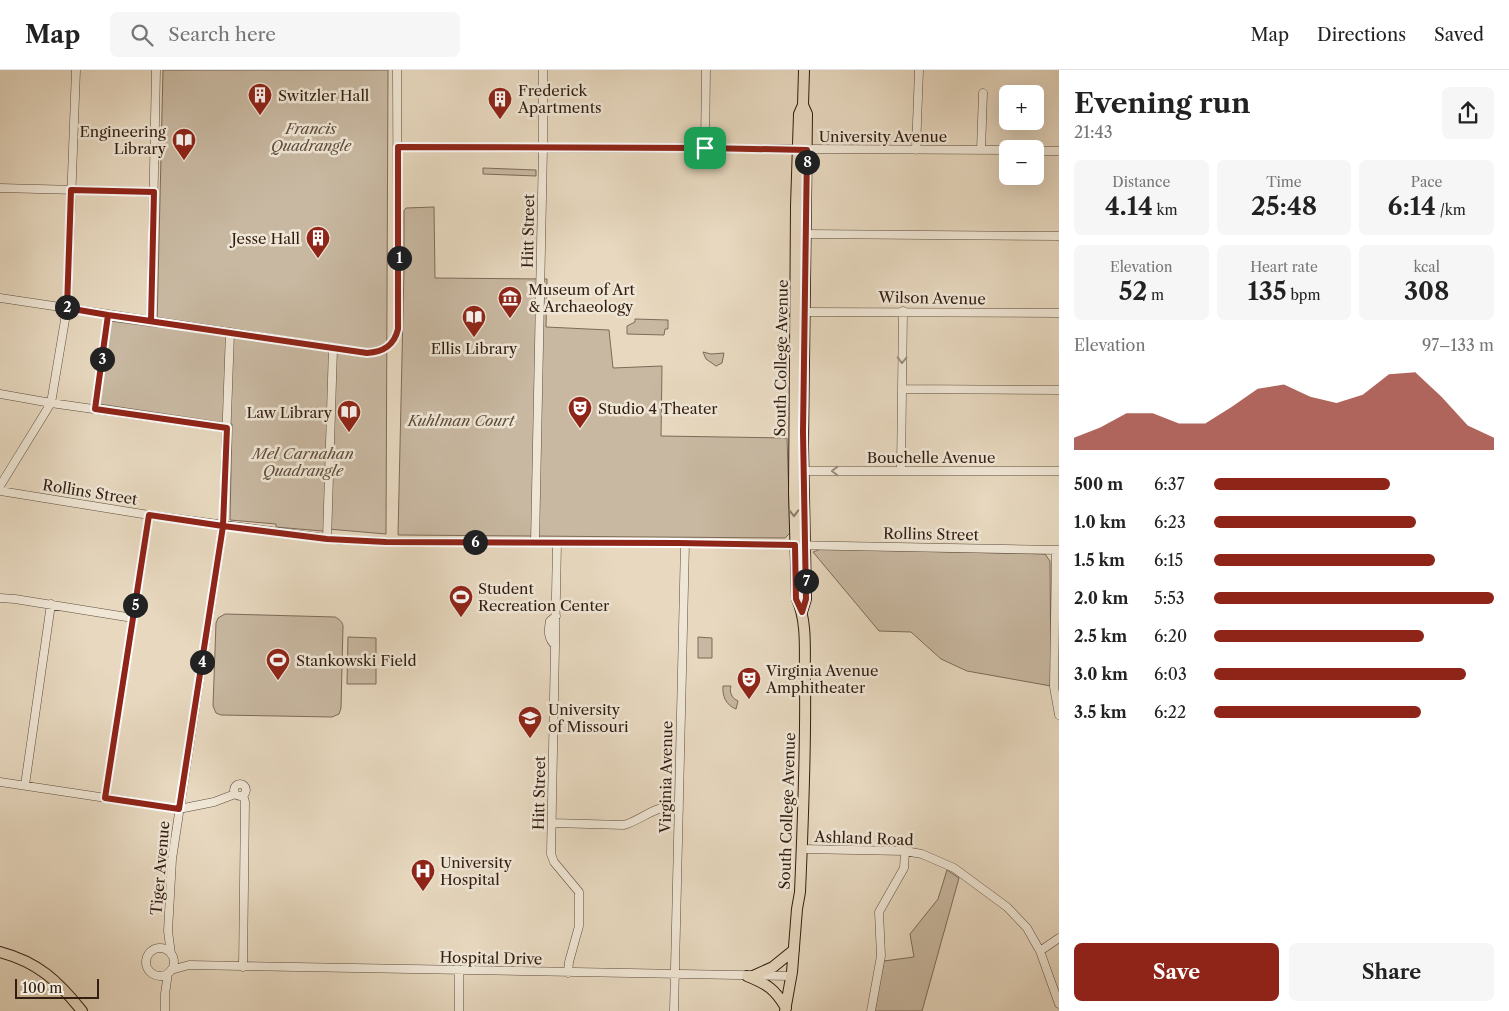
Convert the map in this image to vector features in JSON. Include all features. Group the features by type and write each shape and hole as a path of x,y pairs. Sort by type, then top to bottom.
{"main road":[{"name":"South College Avenue","path":"786,1010 792,976 800,892 805,699 802,612 806,599 794,492 802,149 807,114 803,105 804,70"},
{"name":"South College Avenue","path":"800,545 803,471 806,234 802,149"},
{"path":"750,976 767,971 794,950"},
{"path":"0,952 25,961 48,975 64,988 82,1011"},
{"path":"750,976 771,987 786,1010"}],"street":[{"path":"0,486 51,403 67,308 76,70"},
{"path":"151,321 156,70"},
{"path":"0,298 367,353 383,350 391,345 398,329 397,70"},
{"name":"Hitt Street","path":"534,543 543,70"},
{"path":"705,148 706,70"},
{"path":"916,150 919,70"},
{"path":"981,150 983,93"},
{"name":"University Avenue","path":"398,147 999,150"},
{"path":"1044,151 1059,151"},
{"path":"0,188 154,192"},
{"path":"806,234 1059,236"},
{"path":"901,470 903,311"},
{"name":"Wilson Avenue","path":"805,312 1059,313"},
{"path":"95,409 108,315"},
{"name":"Tiger Avenue","path":"172,956 168,931 172,859 223,526 230,332"},
{"path":"327,539 333,348"},
{"path":"902,389 1059,390"},
{"path":"0,394 227,428"},
{"name":"Bouchelle Avenue","path":"803,471 1059,471"},
{"name":"Rollins Street","path":"0,491 223,526 327,539 396,542 685,543 1057,550"},
{"path":"105,798 149,515"},
{"name":"Hitt Street","path":"557,543 552,858 579,892 579,926 568,962 568,973"},
{"name":"Virginia Avenue","path":"674,1011 685,543"},
{"path":"1057,550 1054,687 1059,715"},
{"path":"0,598 52,604 133,618"},
{"path":"24,785 52,604"},
{"path":"0,782 179,809 239,795 245,802 242,967"},
{"path":"552,823 624,825 663,808 679,808"},
{"name":"Ashland Road","path":"802,849 905,851 922,854 954,868 1000,901 1027,928 1040,951 1059,1004"},
{"path":"871,1011 882,956 879,912 904,868 905,851"},
{"name":"Tiger Avenue","path":"158,948 168,931"},
{"path":"1040,951 1059,938"},
{"path":"164,1011 169,972 174,962 168,950 158,948 150,952 146,960 148,970 155,975 165,994"},
{"name":"Hospital Drive","path":"172,956 189,965"},
{"name":"Hospital Drive","path":"169,972 189,965 792,976"},
{"path":"458,1011 459,971"},
{"path":"155,975 160,976 169,972"}],"green space":[{"path":"163,70 388,70 386,534 328,529 327,532 276,527 276,524 230,520 232,424 99,404 110,321 157,327"},
{"path":"483,168 536,170 536,176 483,174"},
{"name":"Kuhlman Court","path":"434,207 435,278 547,279 546,327 609,330 613,368 662,366 661,436 787,438 790,533 785,538 398,535 404,211 406,208"},
{"path":"635,319 668,320 668,329 665,329 664,335 627,334 627,326 635,322"},
{"path":"703,352 711,354 724,353 722,363 716,366 706,359"},
{"path":"821,549 1045,554 1050,561 1051,686 967,671 941,659 911,632 879,631 813,552"},
{"name":"Stankowski Field","path":"225,614 335,617 339,619 343,626 341,708 339,714 332,717 221,715 216,713 213,706 216,623 218,618"},
{"path":"348,637 376,638 376,684 347,684"},
{"path":"698,637 712,638 712,658 698,658"},
{"path":"723,686 731,686 730,691 738,701 736,709 725,700"},
{"path":"947,870 959,878 922,1011 873,1011 884,961 914,957 910,934 938,899"}],"place":[{"name":"Switzler Hall","path":"260,116"},
{"name":"Frederick Apartments","path":"500,120"},
{"name":"Engineering Library","path":"184,161"},
{"name":"Jesse Hall","path":"318,259"},
{"name":"Museum of Art & Archaeology","path":"510,319"},
{"name":"Ellis Library","path":"474,338"},
{"name":"Studio 4 Theater","path":"580,429"},
{"name":"Law Library","path":"349,433"},
{"name":"Student Recreation Center","path":"461,618"},
{"name":"Stankowski Field","path":"278,681"},
{"name":"Virginia Avenue Amphitheater","path":"749,700"},
{"name":"University of Missouri","path":"530,739"},
{"name":"University Hospital","path":"423,892"}],"route":[{"path":"705,148 398,147 398,329 391,345 374,353 182,326 108,315 67,308 71,190 154,192 151,321 108,315 95,409 227,428 223,526 179,809 105,798 149,515 223,526 334,540 795,545 796,599 802,612 806,599 803,432 807,150 705,148"}],"park label":[{"name":"Francis Quadrangle","path":"311,136"},
{"name":"Mel Carnahan Quadrangle","path":"303,462"}]}
